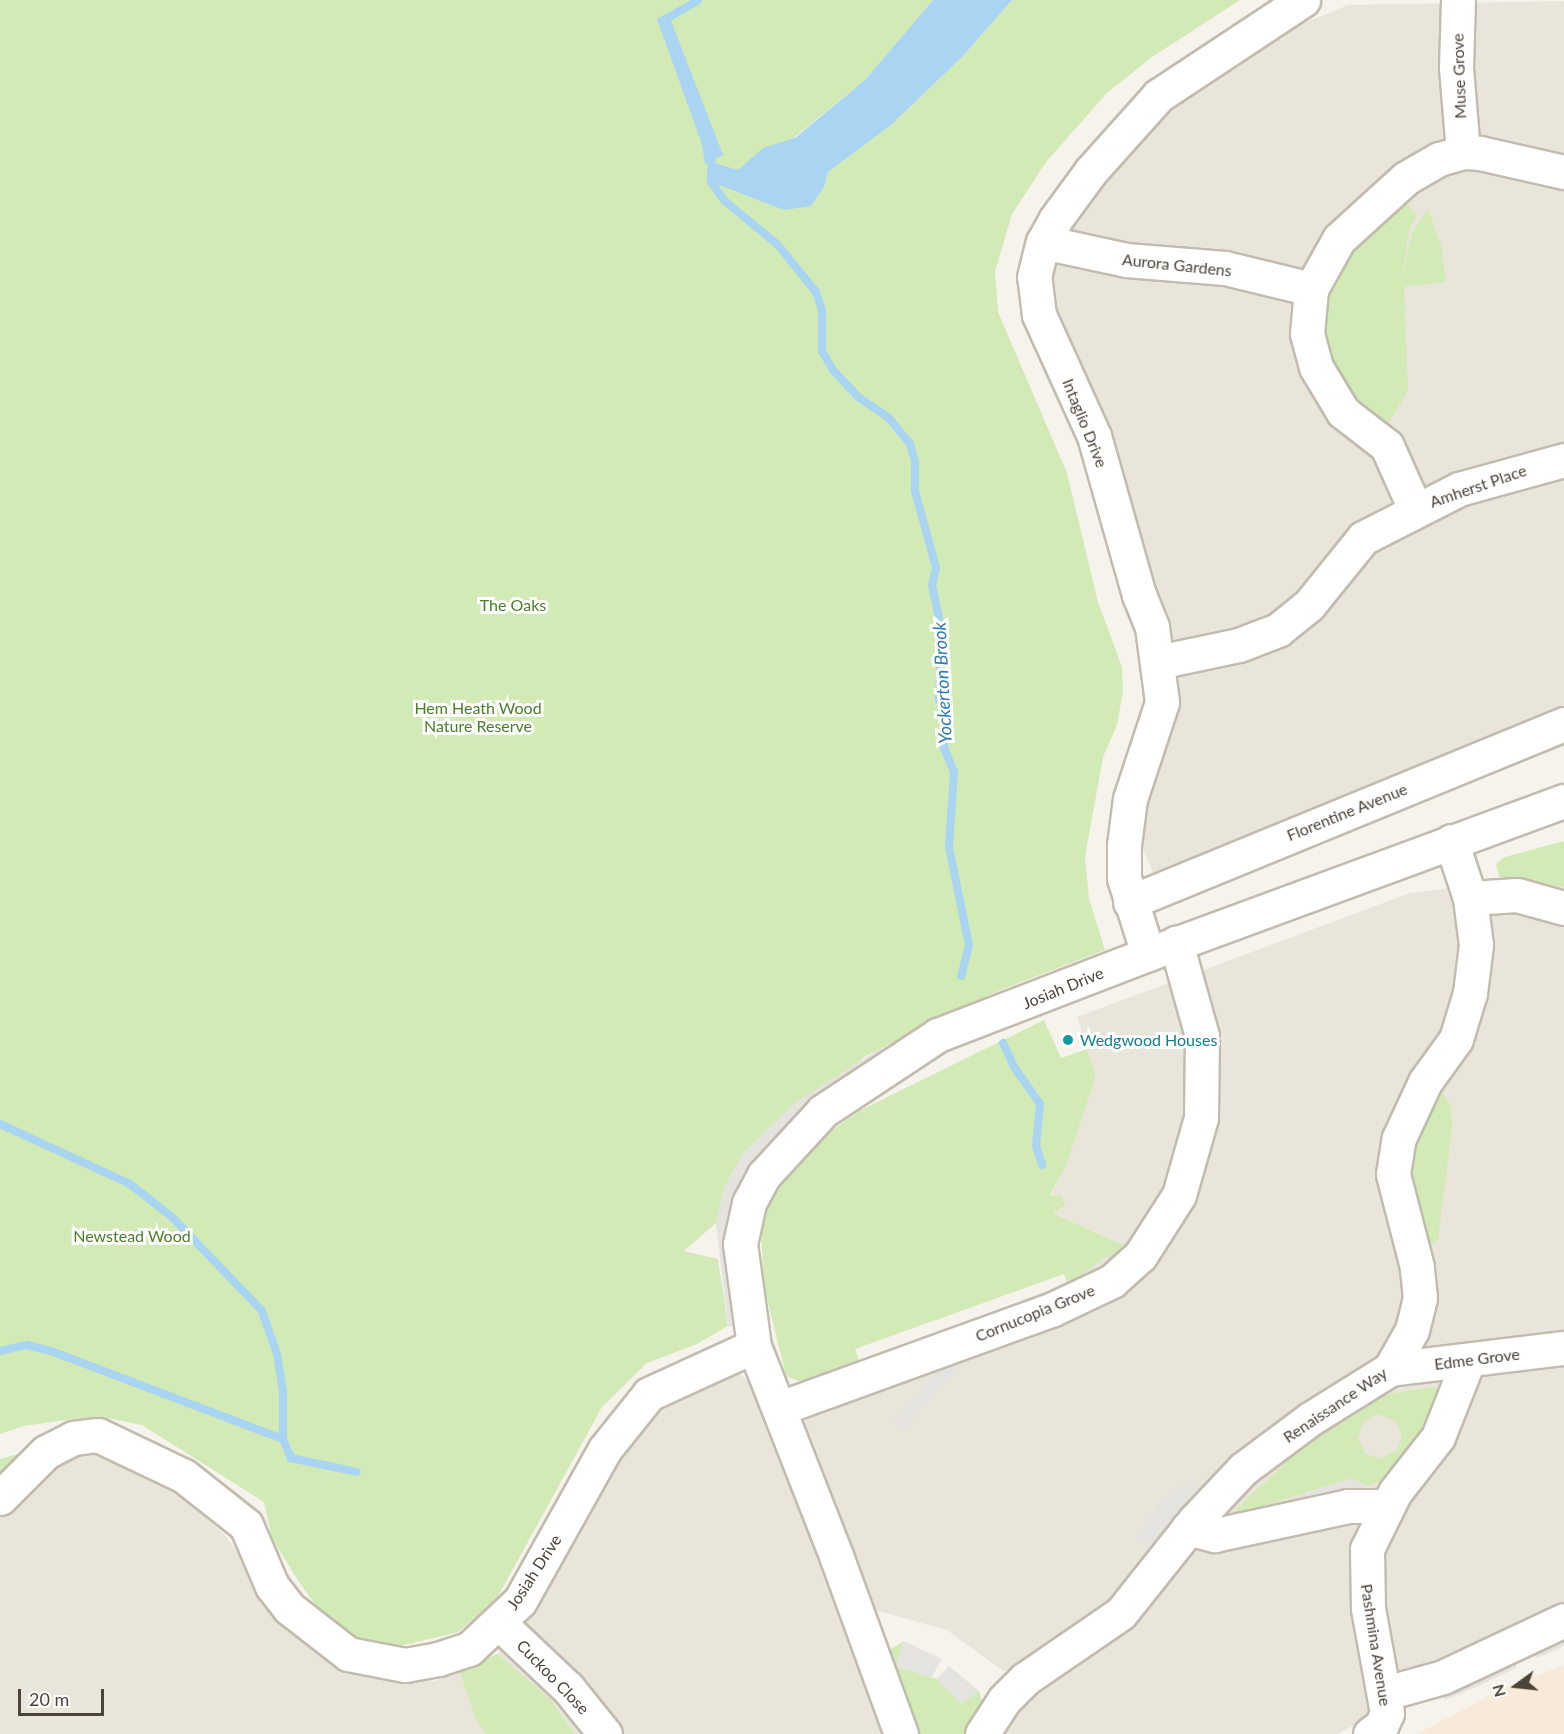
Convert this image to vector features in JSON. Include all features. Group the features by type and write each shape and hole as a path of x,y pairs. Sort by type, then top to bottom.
{"street":[{"name":"Intaglio Drive","path":"1162,949 1130,902 1124,878 1130,799 1162,702 1152,627 1139,595 1094,436 1039,315 1034,277 1043,242 1091,171 1158,96 1304,0"},
{"name":"Muse Grove","path":"1458,0 1456,68 1463,152"},
{"path":"1415,508 1387,446 1343,412 1316,367 1307,334 1311,289 1339,239 1399,184 1438,159 1463,152 1510,157 1564,172"},
{"name":"Aurora Gardens","path":"1043,242 1126,260 1225,268 1311,289"},
{"name":"Amherst Place","path":"1158,662 1239,645 1278,630 1309,605 1363,538 1415,508 1459,489 1564,460"},
{"name":"Florentine Avenue","path":"1130,902 1564,724"},
{"name":"Josiah Drive","path":"901,1734 780,1408 754,1346 740,1244 749,1203 764,1175 823,1111 938,1035 1162,949 1564,801"},
{"name":"Renaissance Way","path":"981,1734 1004,1700 1025,1679 1121,1613 1188,1528 1243,1469 1310,1419 1390,1369 1412,1330 1420,1298 1417,1267 1393,1174 1399,1138 1425,1082 1456,1039 1470,993 1476,945 1470,898 1451,842"},
{"path":"1470,898 1517,895 1564,908"},
{"name":"Cornucopia Grove","path":"780,1408 1051,1310 1112,1281 1140,1256 1179,1195 1201,1118 1202,1036 1162,949"},
{"name":"Josiah Drive","path":"0,1498 46,1452 73,1438 99,1435 184,1476 246,1525 272,1586 289,1608 348,1654 405,1665 438,1659 469,1649 500,1623 520,1601 605,1449 630,1413 649,1394 669,1382 754,1346"},
{"name":"Edme Grove","path":"1390,1369 1564,1348"},
{"name":"Pashmina Avenue","path":"1370,1734 1381,1726 1387,1713 1386,1693 1365,1581 1367,1549 1387,1506 1438,1437 1468,1361"},
{"path":"1188,1528 1215,1535 1348,1506 1387,1506"},
{"path":"1386,1693 1443,1677 1564,1620"},
{"name":"Cuckoo Close","path":"500,1623 568,1688 605,1734"}],"shaded area":[{"path":"1564,1 1564,746 1166,902 1141,845 1154,772 1176,708 1179,674 1169,634 1051,308 1046,273 1086,204 1131,150 1178,104 1221,78 1276,35 1348,5"},
{"path":"1458,887 1564,921 1564,1613 1337,1734 1000,1734 1040,1688 1015,1668 1005,1671 996,1666 947,1630 871,1609 802,1430 805,1422 810,1414 1088,1315 1123,1297 1137,1281 1123,1245 1043,1208 1066,1166 1096,1076 1077,1017 1410,893"},
{"path":"881,1048 889,1058 776,1138 739,1328 728,1326 716,1223 725,1185 743,1153 795,1103"},
{"path":"1105,1257 1119,1257 1101,1275 1019,1315 1020,1301 1075,1280"},
{"path":"992,1311 1002,1320 901,1431 892,1422"},
{"path":"734,1370 757,1388 884,1734 0,1734 0,1517 58,1457 91,1450 123,1459 175,1491 225,1535 284,1622 351,1672 435,1681 497,1654 534,1611 625,1442 664,1397"},
{"path":"1352,1478 1366,1486 1350,1494 1251,1512"},
{"path":"1190,1481 1204,1494 1154,1552 1134,1539 1160,1502"},
{"path":"1564,1634 1564,1646 1538,1658 1529,1650"},
{"path":"904,1641 942,1659 931,1678 896,1666"},
{"path":"1515,1656 1516,1668 1478,1686 1446,1700 1437,1692"},
{"path":"1564,1665 1564,1734 1417,1734 1502,1689"},
{"path":"949,1666 979,1691 961,1704 937,1679"}],"green space":[{"name":"The Oaks","path":"0,0 933,0 865,80 791,140 811,206 824,187 828,172 891,125 963,56 1012,0 1240,0 1152,57 1107,93 1046,162 1012,214 995,272 998,312 1067,473 1098,602 1122,667 1123,691 1117,725 1103,757 1085,857 1089,899 1105,950 998,991 864,1057 725,1185 716,1223 684,1251 718,1259 728,1326 697,1344 647,1363 602,1407 496,1600 458,1632 392,1648 360,1644 327,1621 297,1579 272,1538 264,1502 142,1425 102,1417 24,1426 0,1434"},
{"path":"1400,198 1417,215 1409,230 1403,274 1412,233 1428,209 1441,245 1446,282 1404,287 1408,391 1387,425 1357,403 1332,361 1324,335 1325,286 1341,258"},
{"path":"1564,841 1564,888 1530,880 1500,880 1496,864 1505,857"},
{"path":"1044,1020 1061,1058 1087,1049 1096,1076 1066,1166 1049,1196 1062,1196 1065,1205 1053,1213 1123,1245 1109,1264 1068,1287 1064,1274 855,1349 860,1363 813,1380 798,1381 786,1376 764,1287 761,1230 774,1192 824,1136 859,1111"},
{"path":"1439,1088 1451,1106 1452,1128 1438,1240 1424,1250 1403,1168"},
{"path":"1434,1387 1442,1389 1443,1397 1398,1477 1366,1486 1352,1478 1228,1517 1301,1448 1388,1394","holes":["1377,1414 1396,1421 1402,1435 1397,1450 1379,1459 1365,1453 1358,1439 1364,1421"]},
{"path":"38,1448 0,1484 0,1459"},
{"path":"904,1641 896,1666 937,1679 961,1703 979,1691 983,1704 966,1734 914,1734 887,1658 891,1649"},
{"path":"498,1654 549,1698 575,1734 486,1734 476,1719 459,1670"}],"water":[{"path":"933,0 1012,0 963,56 891,125 828,172 824,187 811,206 784,210 711,182 708,170 714,163 738,170 763,148 795,138 865,80"},
{"path":"668,13 723,155 705,164 702,144 657,19"}],"waterway":[{"path":"664,20 698,0"},
{"name":"Yockerton Brook","path":"712,150 711,182 725,201 778,245 816,292 822,310 822,351 833,370 858,397 889,418 910,444 915,462 915,491 936,568 932,585 942,633 939,699 946,724 944,748 954,772 949,847 969,945 961,976"},
{"name":"Yockerton Brook","path":"1003,1043 1014,1067 1040,1104 1036,1146 1042,1165"},
{"path":"0,1124 130,1184 172,1217 262,1311 277,1354 283,1392 283,1439 291,1458 357,1472"},
{"path":"0,1351 27,1345 51,1351 283,1439"}],"place":[{"name":"Wedgwood Houses","path":"1068,1040"}],"park label":[{"name":"Hem Heath Wood Nature Reserve","path":"478,717"},
{"name":"Newstead Wood","path":"132,1236"}]}
